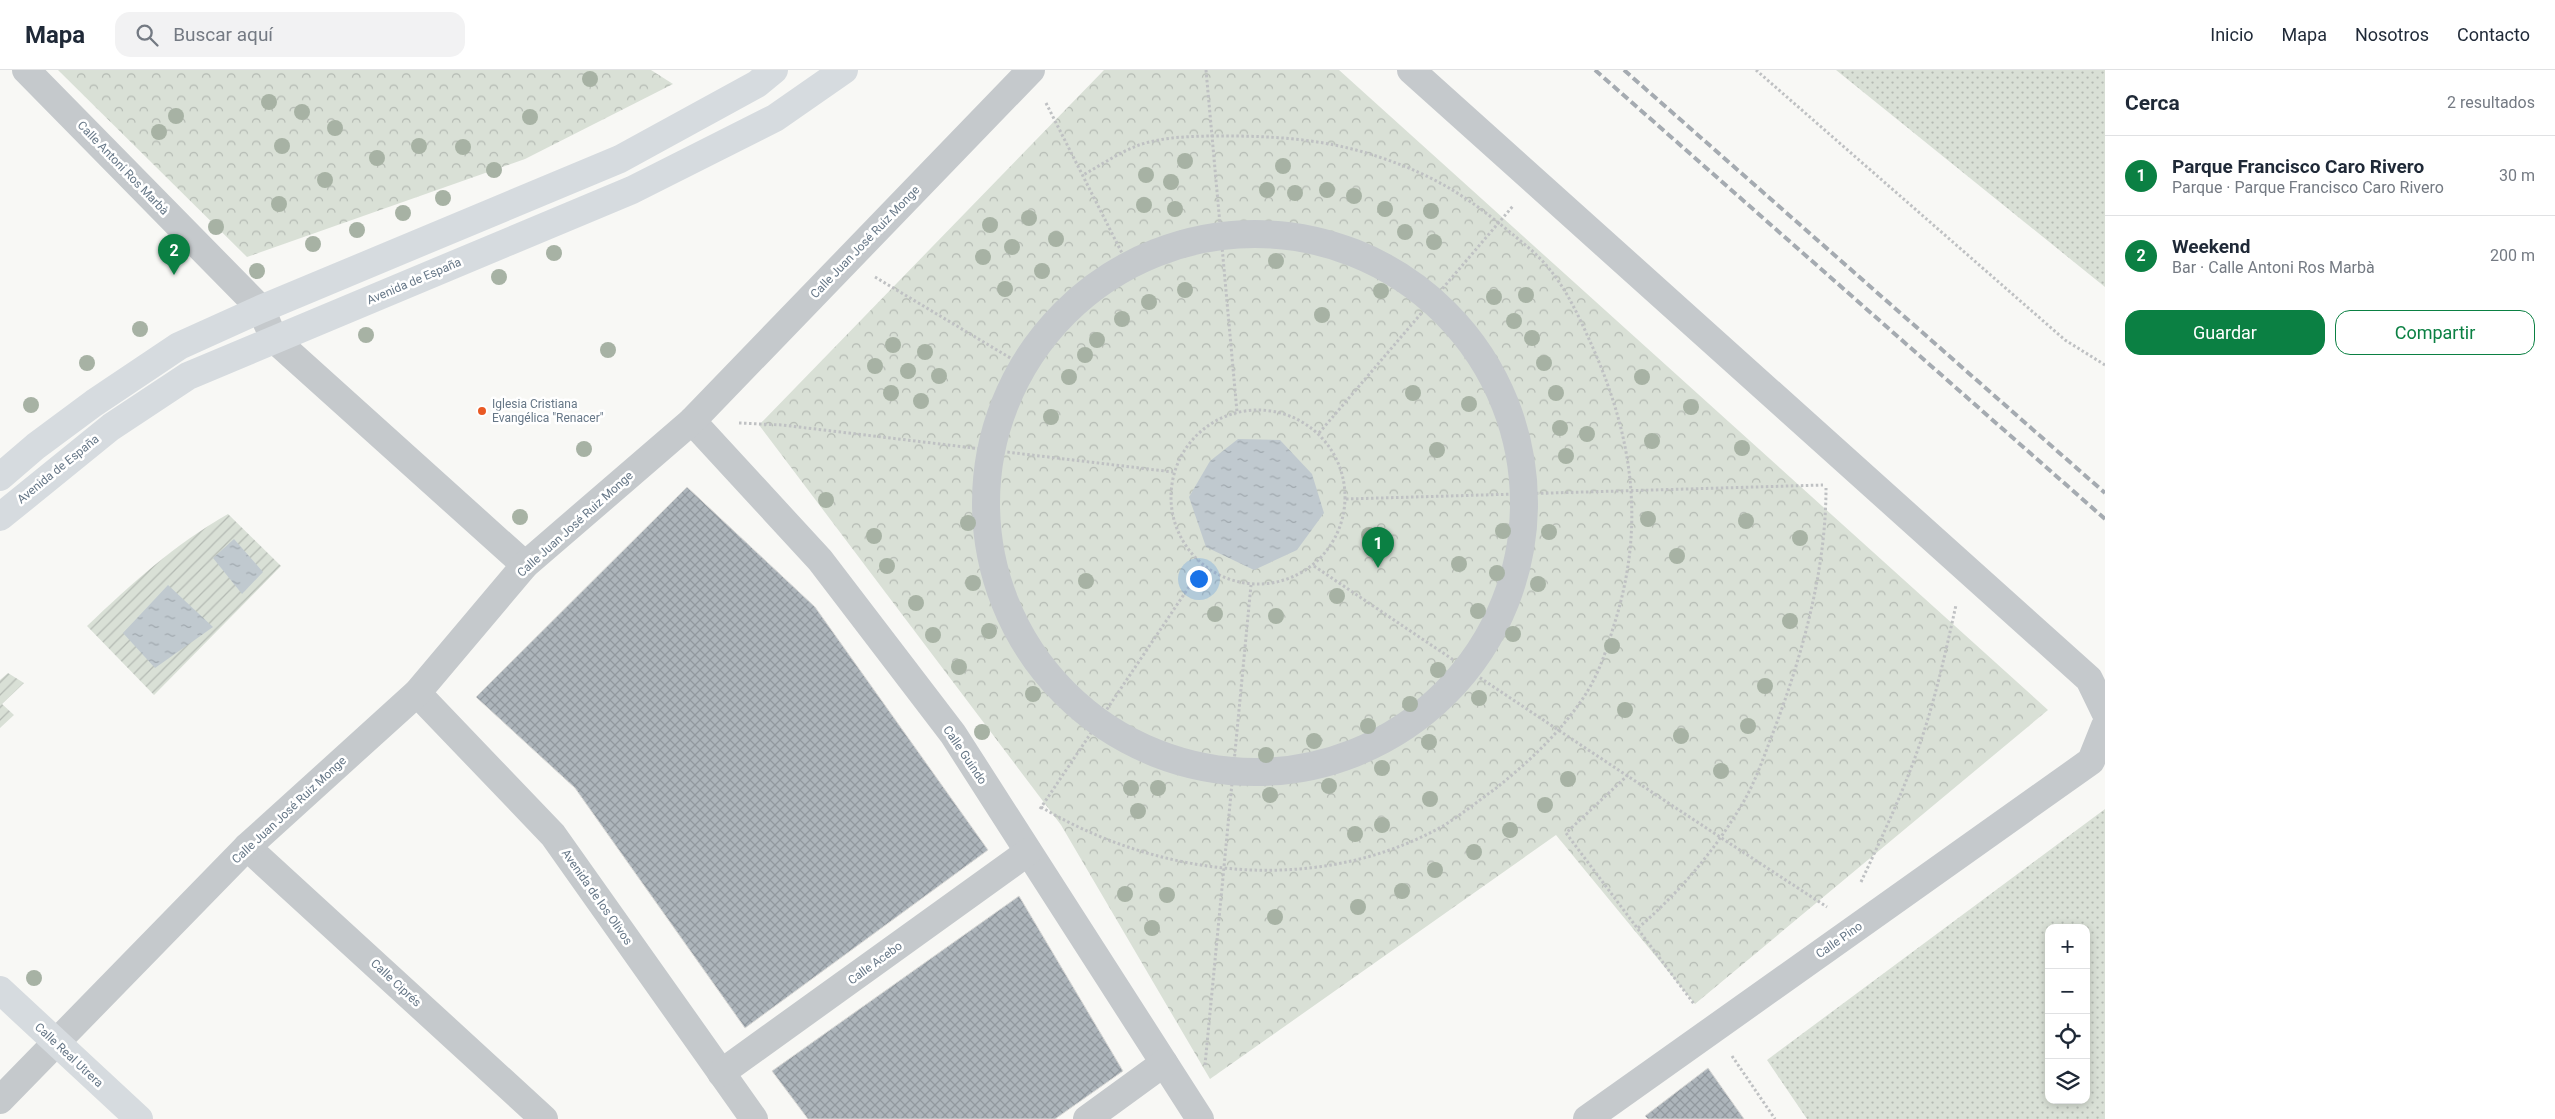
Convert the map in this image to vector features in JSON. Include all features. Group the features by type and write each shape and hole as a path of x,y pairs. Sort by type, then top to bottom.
{"main road":[{"path":"0,477 36,446 94,403 179,346 261,309 620,159 757,84 774,70"},
{"name":"Avenida de España","path":"0,517 110,427 180,381 274,339 632,190 775,118 844,70"},
{"name":"Calle Real Utrera","path":"0,990 139,1119"}],"street":[{"name":"Calle Antoni Ros Marbà","path":"26,70 261,309"},
{"path":"1411,70 2089,679 2105,712"},
{"name":"Calle Juan José Ruiz Monge","path":"0,1100 247,847 417,693 525,565 692,421 1030,71"},
{"path":"1276,234 1304,236 1332,243 1386,268 1433,300 1474,342 1499,389 1516,436 1523,468 1520,554 1514,578 1470,672 1416,720 1373,745 1320,764 1267,771 1234,768 1166,757 1131,742 1055,692 1033,663 1004,608 994,574 987,534 986,511 994,451 1001,424 1014,391 1061,317 1081,298 1128,264 1175,243 1222,236 1276,234"},
{"path":"261,309 274,339 525,565"},
{"name":"Calle Guindo","path":"692,421 820,560 953,734 1200,1118"},
{"name":"Avenida de los Olivos","path":"417,693 553,835 754,1119"},
{"name":"Calle Pino","path":"1598,1116 1713,1029 2091,761 2105,726"},
{"name":"Calle Acebo","path":"721,1073 1024,846"},
{"name":"Calle Ciprés","path":"247,847 544,1119"},
{"path":"1087,1119 1164,1063"}],"path":[{"path":"1206,70 1237,412"},
{"path":"1756,70 2066,340 2105,365"},
{"path":"1030,71 1128,264"},
{"path":"1041,807 1091,834 1138,851 1175,862 1224,868 1253,871 1293,869 1364,858 1399,846 1443,825 1522,767 1557,731 1587,692 1602,661 1616,620 1626,580 1633,538 1632,490 1617,410 1577,313 1546,264 1499,223 1449,186 1373,155 1309,140 1281,136 1192,136 1139,146 1083,175"},
{"path":"1318,433 1535,181"},
{"path":"847,260 1027,368"},
{"path":"1259,410 1281,413 1301,420 1318,433 1337,460 1343,475 1346,499 1342,524 1331,547 1314,566 1287,580 1251,585 1218,576 1203,566 1184,545 1171,513 1170,487 1173,472 1183,452 1197,434 1216,420 1237,412 1259,410"},
{"path":"692,421 782,425 1173,472"},
{"path":"1346,499 1871,484"},
{"path":"1638,928 1695,872 1744,800 1763,759 1797,663 1809,617 1821,546 1826,485"},
{"path":"1024,846 1041,807 1203,566"},
{"path":"1314,566 1557,731 1628,775 1801,890"},
{"path":"1860,884 1888,825 1917,752 1932,706 1965,568"},
{"path":"1200,1118 1251,585"},
{"path":"1628,775 1566,833 1713,1029 1775,1119"}],"green space":[{"path":"58,70 651,70 673,84 525,159 247,257"},
{"path":"1104,70 1339,70 2048,710 1695,1004 1556,835 1210,1079 1061,825 759,425"},
{"path":"1836,70 2105,70 2105,287"},
{"path":"228,514 281,566 154,695 87,626 154,566 190,538"},
{"path":"8,673 24,683 2,704 14,715 0,728 0,680"},
{"path":"2105,809 2105,1119 1807,1119 1767,1060"}],"water":[{"path":"1238,439 1280,440 1312,474 1324,513 1297,550 1254,570 1206,547 1189,497 1210,461"},
{"path":"234,539 263,572 242,594 213,558"},
{"path":"168,585 213,627 155,668 123,633"}],"building":[{"path":"687,487 815,607 988,850 745,1028 575,788 476,697"},
{"path":"1019,896 1123,1071 1055,1119 808,1119 772,1071"},
{"path":"1708,1068 1744,1119 1648,1119 1645,1116"}],"railway":[{"path":"1595,70 2105,519"},
{"path":"1624,70 2105,493"}],"place":[{"name":"Weekend","path":"174,275"},
{"name":"Iglesia Cristiana Evangélica \"Renacer\"","path":"482,411"},
{"name":"Parque Francisco Caro Rivero","path":"1378,568"}]}
